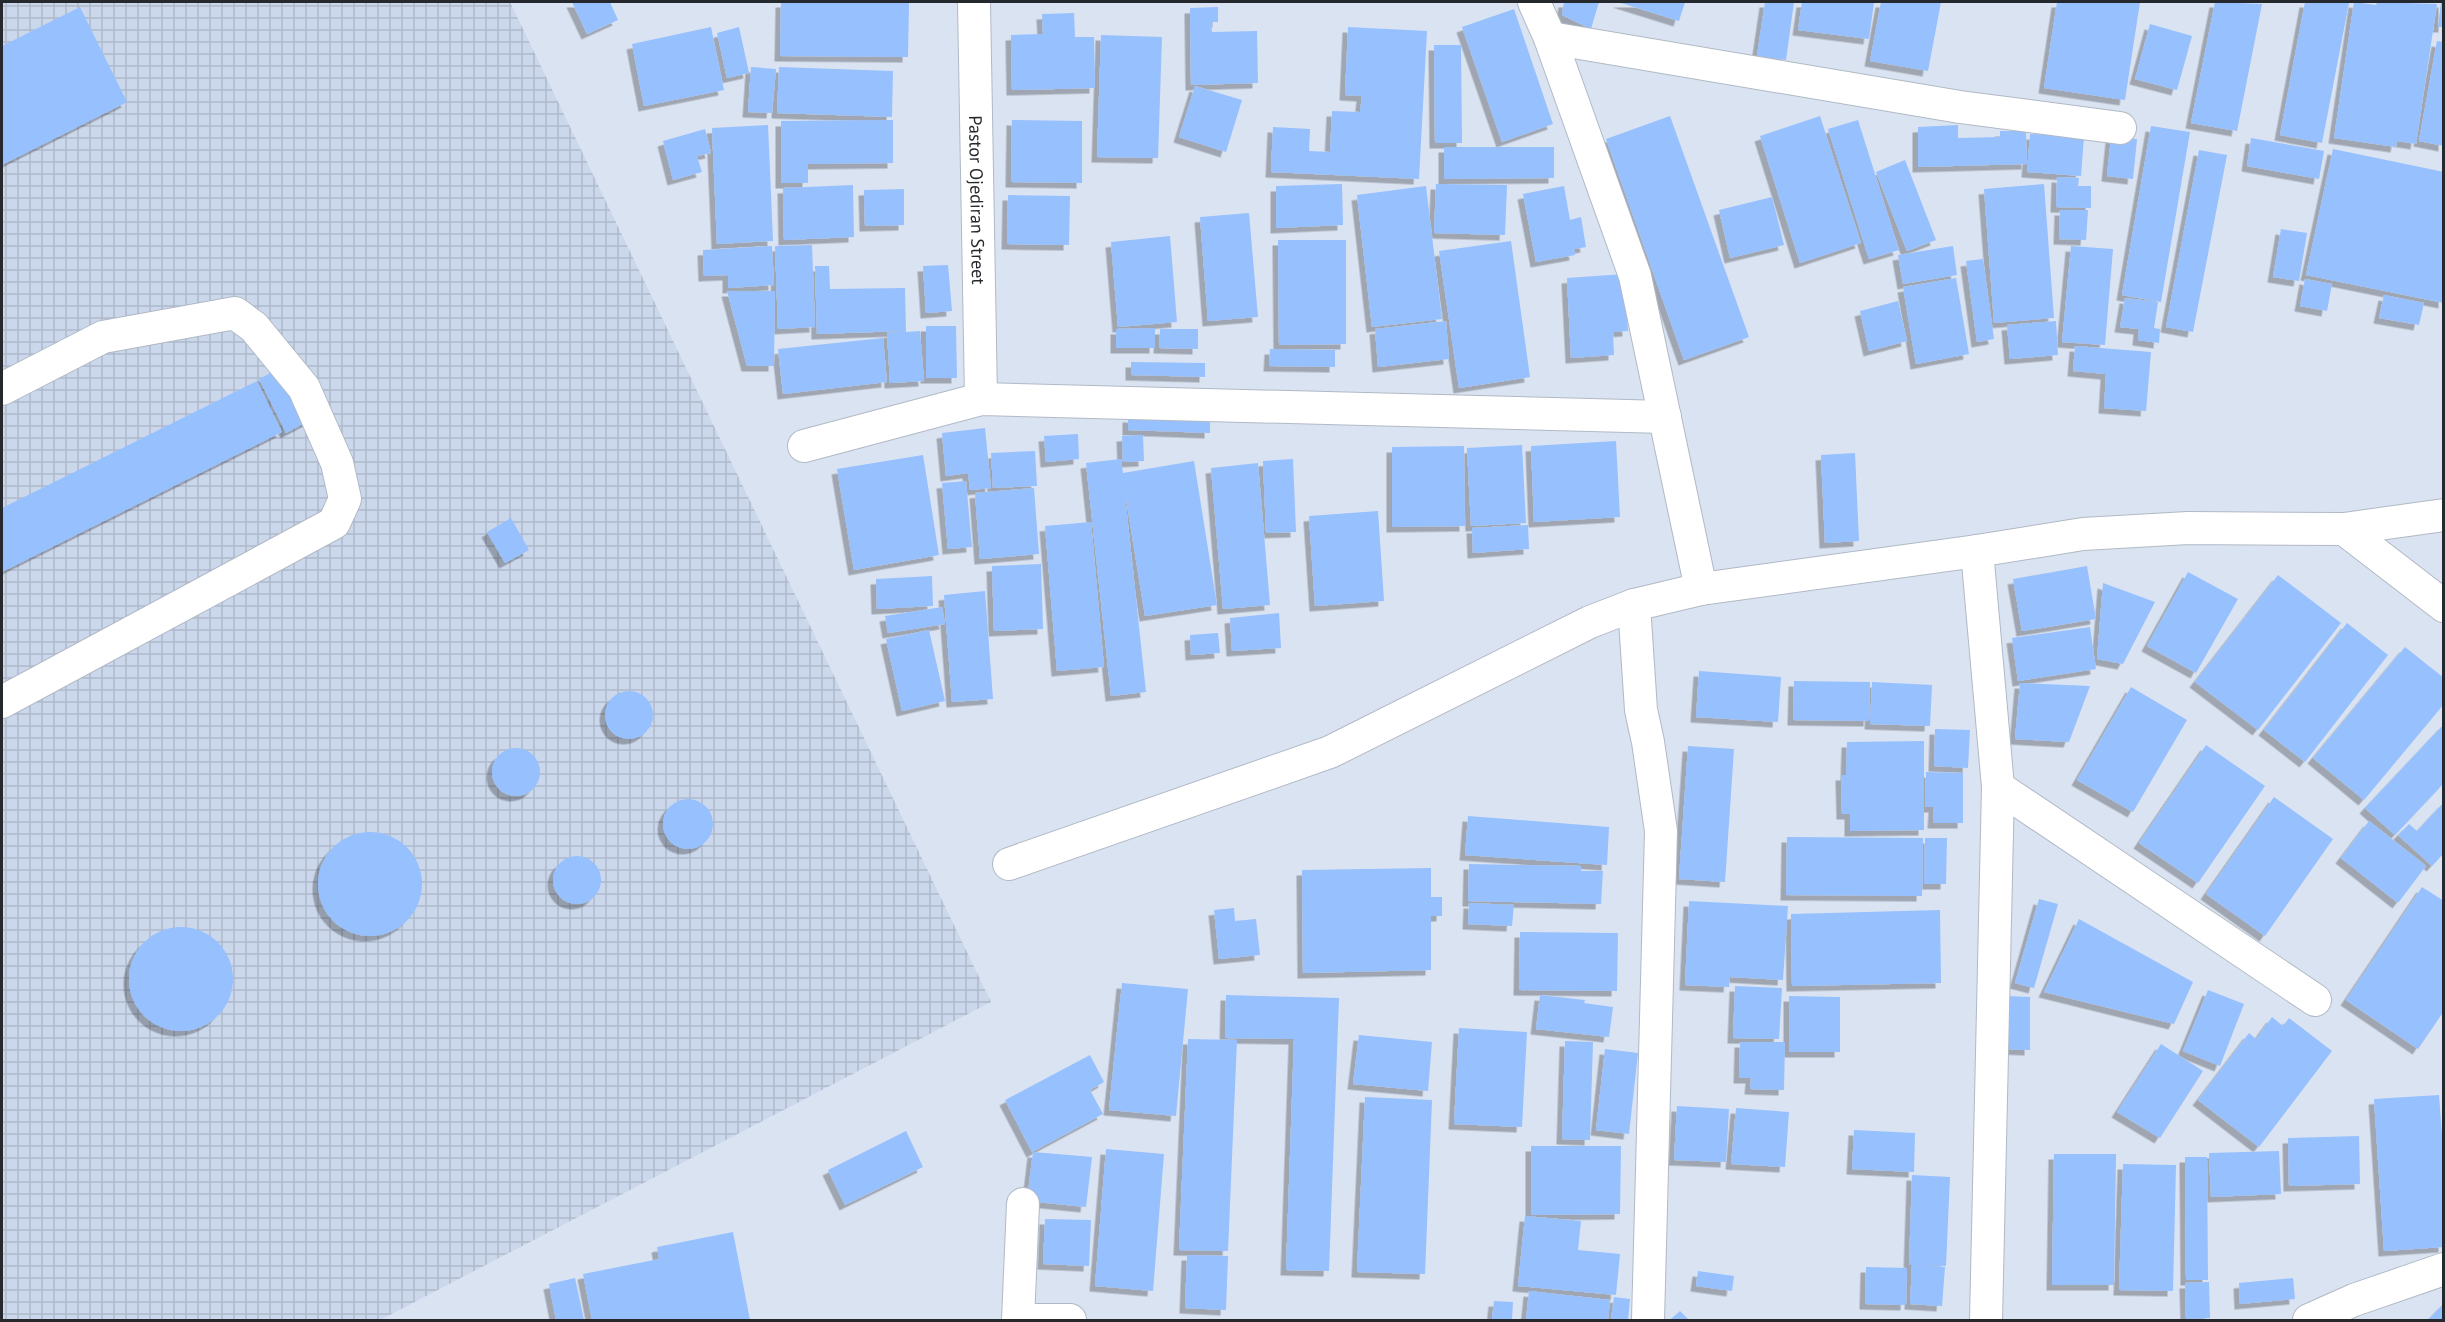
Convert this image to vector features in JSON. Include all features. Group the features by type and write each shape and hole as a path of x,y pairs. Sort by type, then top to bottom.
{"street":[{"name":"Pastor Ojediran Street","path":"974,2 981,399"},
{"path":"1534,2 1550,38 1635,276 1701,589"},
{"path":"1550,38 1960,107 2120,129"},
{"path":"2,389 103,337 235,313 254,327 304,388 337,463 345,499 334,523 2,702"},
{"path":"804,446 981,399 1665,417"},
{"path":"1009,864 1330,752 1590,622 1634,605 1701,589 2083,534 2188,528 2344,529 2444,515"},
{"path":"2344,529 2444,606"},
{"path":"1977,551 1998,787 1986,1320"},
{"path":"1634,605 1641,710 1655,780 1661,831 1648,1320"},
{"path":"1998,787 2315,1000"},
{"path":"1017,1320 1023,1204"},
{"path":"2309,1320 2353,1310 2444,1269"},
{"path":"1034,1320 1070,1320"}],"shaded area":[{"path":"2,2 510,2 991,1002 380,1320 2,1320"}],"building":[{"path":"572,2 610,2 618,20 587,34"},
{"path":"781,2 909,2 908,57 780,56"},
{"path":"1564,2 1599,2 1591,29 1562,15"},
{"path":"1618,2 1685,2 1679,21"},
{"path":"1765,2 1794,2 1786,60 1757,56"},
{"path":"1802,2 1874,2 1869,39 1798,30"},
{"path":"1881,2 1941,2 1928,71 1870,61"},
{"path":"2057,2 2140,2 2125,100 2044,88"},
{"path":"2215,2 2262,4 2237,131 2191,123"},
{"path":"2305,2 2349,3 2322,143 2280,135"},
{"path":"2354,2 2376,5 2377,2 2437,4 2416,144 2397,141 2396,147 2334,138"},
{"path":"2441,2 2444,2 2444,27 2438,27"},
{"path":"80,7 127,102 2,165 2,46"},
{"path":"1218,7 1218,22 1211,22 1212,32 1257,31 1258,83 1191,85 1190,8"},
{"path":"1514,9 1553,124 1502,142 1462,27"},
{"path":"1074,13 1075,37 1094,37 1095,88 1012,90 1011,35 1043,34 1042,14"},
{"path":"2150,24 2192,36 2177,90 2135,79"},
{"path":"711,27 724,90 644,106 632,44"},
{"path":"739,27 749,73 727,78 717,33"},
{"path":"1348,27 1427,31 1419,179 1271,172 1273,127 1310,129 1309,151 1330,152 1332,111 1360,112 1362,96 1345,95"},
{"path":"1101,35 1162,37 1158,158 1097,157"},
{"path":"2437,41 2444,42 2444,146 2419,141"},
{"path":"1434,45 1461,45 1462,143 1435,143"},
{"path":"751,67 776,69 772,113 748,112"},
{"path":"779,67 893,71 892,117 777,113"},
{"path":"1195,86 1242,100 1226,152 1179,137"},
{"path":"1670,116 1749,337 1684,360 1606,139"},
{"path":"1820,116 1861,243 1800,263 1760,136"},
{"path":"893,120 893,163 808,164 808,183 781,183 781,121"},
{"path":"1012,120 1082,121 1082,183 1011,182"},
{"path":"1858,120 1899,250 1869,259 1828,129"},
{"path":"768,125 773,241 717,244 712,128"},
{"path":"1958,125 1958,138 2000,137 2000,131 2026,131 2027,164 1918,167 1918,127"},
{"path":"2151,126 2190,132 2161,302 2122,295"},
{"path":"705,129 711,153 697,156 702,172 673,180 663,141"},
{"path":"2030,134 2084,137 2081,176 2027,172"},
{"path":"2111,137 2137,139 2133,179 2107,176"},
{"path":"2251,138 2324,151 2319,179 2247,166"},
{"path":"1444,147 1554,147 1554,178 1444,179"},
{"path":"2333,149 2444,172 2444,303 2306,275"},
{"path":"2199,150 2227,155 2193,332 2166,327"},
{"path":"1905,160 1936,240 1907,251 1876,172"},
{"path":"2057,177 2079,178 2078,186 2091,186 2091,208 2056,207"},
{"path":"1342,184 1343,225 1276,228 1276,186"},
{"path":"1436,184 1507,185 1505,235 1434,233"},
{"path":"2044,184 2054,318 1994,323 1984,189"},
{"path":"853,185 854,237 784,240 783,188"},
{"path":"1426,186 1442,319 1372,327 1357,195"},
{"path":"1564,186 1570,220 1581,217 1586,247 1574,249 1575,255 1536,262 1523,194"},
{"path":"904,189 904,225 865,226 864,190"},
{"path":"1008,195 1070,196 1069,245 1007,244"},
{"path":"1772,197 1784,245 1730,258 1719,210"},
{"path":"2060,210 2088,210 2086,240 2059,239"},
{"path":"1249,213 1258,317 1208,321 1200,217"},
{"path":"2281,229 2307,233 2299,281 2273,277"},
{"path":"1170,236 1177,322 1118,327 1111,242"},
{"path":"1278,240 1346,240 1346,344 1279,345"},
{"path":"1511,241 1530,377 1459,388 1439,251"},
{"path":"812,245 815,327 778,329 775,246"},
{"path":"772,246 774,285 728,288 728,275 704,276 703,250"},
{"path":"1953,246 1957,275 1903,284 1898,255"},
{"path":"2071,246 2113,249 2105,345 2062,342"},
{"path":"1983,259 1994,339 1977,342 1966,261"},
{"path":"948,265 952,311 926,313 923,266"},
{"path":"815,266 829,266 830,289 905,288 906,332 920,331 924,381 890,383 887,333 903,331 817,334"},
{"path":"1624,274 1628,331 1613,332 1614,355 1571,358 1567,278"},
{"path":"1956,278 1969,354 1916,364 1903,287"},
{"path":"2305,279 2332,284 2327,311 2300,306"},
{"path":"727,291 775,291 774,366 747,366"},
{"path":"2384,295 2424,303 2419,325 2379,318"},
{"path":"2125,298 2158,302 2154,328 2160,329 2159,343 2138,340 2139,329 2120,327"},
{"path":"1898,301 1907,341 1869,351 1860,311"},
{"path":"1446,321 1449,359 1378,367 1375,329"},
{"path":"2056,321 2058,355 2010,359 2007,325"},
{"path":"926,326 956,326 957,378 926,378"},
{"path":"1155,328 1155,348 1116,348 1116,329"},
{"path":"1160,329 1198,329 1198,349 1159,348"},
{"path":"883,338 887,382 783,394 778,349"},
{"path":"2075,346 2151,352 2146,411 2104,408 2106,374 2073,371"},
{"path":"1270,349 1335,350 1335,367 1269,366"},
{"path":"1131,362 1205,363 1205,377 1131,375"},
{"path":"282,367 309,421 286,433 259,379"},
{"path":"257,381 282,432 2,572 2,508"},
{"path":"1128,417 1210,420 1210,433 1128,430"},
{"path":"985,428 991,488 970,490 968,473 946,476 942,433"},
{"path":"1078,434 1079,459 1046,462 1044,436"},
{"path":"1143,435 1144,461 1123,462 1122,436"},
{"path":"1616,441 1620,517 1534,522 1531,446"},
{"path":"1522,445 1526,523 1471,526 1467,448"},
{"path":"1464,446 1465,526 1392,527 1392,447"},
{"path":"1035,451 1037,486 993,488 991,453"},
{"path":"1855,453 1859,541 1825,543 1821,455"},
{"path":"923,455 939,555 854,570 837,469"},
{"path":"1121,459 1123,473 1194,461 1217,605 1145,616 1124,486 1146,692 1111,696 1086,463"},
{"path":"1293,459 1296,532 1266,533 1263,461"},
{"path":"1258,463 1270,605 1223,609 1211,468"},
{"path":"966,481 972,547 948,549 942,483"},
{"path":"1034,488 1039,554 980,559 975,493"},
{"path":"1378,511 1384,601 1315,606 1309,516"},
{"path":"511,518 529,550 505,563 487,532"},
{"path":"1091,522 1104,667 1057,671 1045,526"},
{"path":"1528,525 1529,549 1473,553 1472,528"},
{"path":"1041,564 1043,629 994,631 992,566"},
{"path":"2087,566 2096,619 2022,631 2013,579"},
{"path":"2188,572 2238,599 2196,673 2147,646"},
{"path":"2278,575 2341,623 2258,730 2195,682"},
{"path":"932,576 933,606 877,609 876,579"},
{"path":"2103,583 2155,602 2123,664 2097,659"},
{"path":"985,591 993,699 952,702 944,595"},
{"path":"942,607 945,624 888,633 885,616"},
{"path":"1279,613 1281,648 1232,651 1230,618"},
{"path":"2347,623 2388,655 2305,762 2264,730"},
{"path":"2090,627 2096,669 2018,681 2012,638"},
{"path":"929,630 945,701 902,711 886,639"},
{"path":"1218,633 1220,653 1191,655 1190,635"},
{"path":"2405,647 2444,678 2444,704 2364,800 2313,758"},
{"path":"1699,671 1781,677 1778,722 1696,717"},
{"path":"1794,681 1870,682 1869,721 1793,720"},
{"path":"1872,682 1932,685 1930,726 1870,724"},
{"path":"2020,683 2090,686 2069,742 2015,739"},
{"path":"2131,687 2187,720 2133,812 2077,780"},
{"path":"624,691 634,691 646,698 653,710 653,720 646,732 634,739 624,739 609,728 605,720 605,710 616,695"},
{"path":"2444,724 2444,783 2395,835 2365,808"},
{"path":"1935,729 1970,730 1968,768 1934,766"},
{"path":"1924,741 1924,830 1850,831 1850,814 1842,814 1841,775 1846,775 1847,742"},
{"path":"2206,745 2265,786 2198,883 2139,843"},
{"path":"1688,746 1734,749 1725,882 1679,879"},
{"path":"511,748 521,748 533,755 540,767 540,777 533,789 521,796 511,796 496,785 492,777 492,767 503,752"},
{"path":"1926,772 1963,773 1963,823 1933,823 1934,807 1925,807"},
{"path":"2274,797 2333,839 2265,936 2206,894"},
{"path":"688,799 706,806 713,824 706,842 688,849 670,842 663,824 670,806"},
{"path":"2444,802 2444,853 2432,866 2398,835 2409,824 2417,831"},
{"path":"1468,816 1609,827 1607,865 1465,855"},
{"path":"2369,821 2426,866 2398,903 2341,858"},
{"path":"370,832 390,836 407,847 418,864 422,884 418,904 407,921 390,932 370,936 350,932 333,921 322,904 318,884 322,864 333,847 350,836"},
{"path":"1787,837 1923,838 1922,896 1786,895"},
{"path":"1925,838 1947,838 1946,884 1924,884"},
{"path":"572,856 582,856 594,863 601,875 601,885 594,897 582,904 572,904 557,893 553,885 553,875 564,860"},
{"path":"1469,864 1581,866 1581,871 1603,871 1601,904 1468,901"},
{"path":"1431,868 1431,897 1442,897 1442,916 1431,916 1431,970 1303,973 1302,870"},
{"path":"2422,887 2444,901 2444,1011 2418,1049 2346,1000"},
{"path":"2039,899 2058,904 2034,988 2015,983"},
{"path":"1689,901 1788,906 1783,980 1730,977 1729,987 1685,985"},
{"path":"1469,903 1514,905 1512,926 1468,924"},
{"path":"1234,908 1235,921 1256,919 1260,955 1219,959 1214,910"},
{"path":"1940,910 1941,983 1792,986 1791,914"},
{"path":"2079,919 2193,982 2174,1024 2044,992"},
{"path":"181,927 201,931 218,942 229,959 233,979 229,999 218,1016 201,1027 181,1031 161,1027 144,1016 133,999 129,979 133,959 144,942 161,931"},
{"path":"1520,932 1618,933 1617,991 1519,990"},
{"path":"1122,983 1188,989 1176,1116 1109,1110"},
{"path":"1735,986 1782,988 1779,1039 1733,1038"},
{"path":"2208,990 2244,1004 2220,1066 2183,1051"},
{"path":"1226,995 1339,998 1329,1271 1286,1270 1294,1039 1225,1038"},
{"path":"1540,995 1585,1000 1584,1003 1613,1007 1609,1037 1536,1029"},
{"path":"1789,996 1840,997 1840,1052 1789,1052"},
{"path":"2007,996 2030,997 2030,1050 2006,1049"},
{"path":"2272,1017 2283,1026 2289,1018 2332,1051 2259,1147 2198,1100 2249,1033 2256,1039"},
{"path":"1459,1028 1527,1032 1522,1127 1454,1124"},
{"path":"1359,1035 1432,1042 1428,1091 1353,1084"},
{"path":"1188,1039 1237,1040 1228,1251 1179,1250"},
{"path":"1565,1041 1593,1042 1590,1140 1562,1139"},
{"path":"1740,1042 1785,1042 1784,1090 1750,1089 1751,1078 1739,1078"},
{"path":"2161,1044 2203,1071 2160,1138 2117,1112"},
{"path":"1605,1049 1638,1053 1629,1134 1596,1130"},
{"path":"1090,1055 1104,1082 1090,1090 1103,1114 1032,1152 1005,1100"},
{"path":"2439,1095 2444,1162 2444,1247 2384,1251 2374,1099"},
{"path":"1365,1097 1432,1100 1425,1274 1357,1272"},
{"path":"1677,1106 1729,1109 1726,1162 1674,1160"},
{"path":"1736,1108 1789,1112 1785,1167 1731,1164"},
{"path":"1854,1130 1915,1133 1914,1172 1852,1169"},
{"path":"906,1131 923,1167 845,1205 828,1170"},
{"path":"2359,1136 2360,1184 2289,1186 2288,1138"},
{"path":"1531,1146 1621,1146 1620,1214 1531,1215"},
{"path":"1106,1149 1164,1154 1153,1291 1095,1286"},
{"path":"2279,1151 2281,1194 2211,1197 2209,1153"},
{"path":"1033,1152 1092,1157 1086,1207 1027,1201"},
{"path":"2054,1154 2116,1154 2114,1285 2052,1285"},
{"path":"2185,1157 2207,1157 2208,1280 2186,1280"},
{"path":"2123,1164 2176,1165 2173,1291 2119,1290"},
{"path":"1912,1175 1950,1177 1946,1266 1924,1265 1945,1267 1942,1306 1910,1304"},
{"path":"1525,1216 1581,1221 1578,1250 1620,1254 1616,1295 1518,1286"},
{"path":"1045,1219 1091,1220 1089,1266 1043,1264"},
{"path":"733,1232 750,1320 592,1320 583,1274 659,1259 657,1247"},
{"path":"1187,1255 1228,1256 1226,1310 1185,1308"},
{"path":"1866,1267 1907,1268 1906,1305 1865,1304"},
{"path":"1698,1271 1734,1276 1732,1291 1696,1286"},
{"path":"575,1278 584,1320 556,1320 549,1284"},
{"path":"2293,1278 2295,1299 2240,1304 2239,1283"},
{"path":"2209,1282 2210,1318 2186,1319 2185,1283"},
{"path":"1529,1291 1610,1300 1608,1320 1526,1320"},
{"path":"1614,1297 1630,1299 1628,1320 1611,1320"},
{"path":"1494,1301 1513,1302 1512,1320 1492,1319"},
{"path":"2444,1303 2444,1320 2428,1320"},
{"path":"1680,1311 1689,1320 1670,1320"}]}
